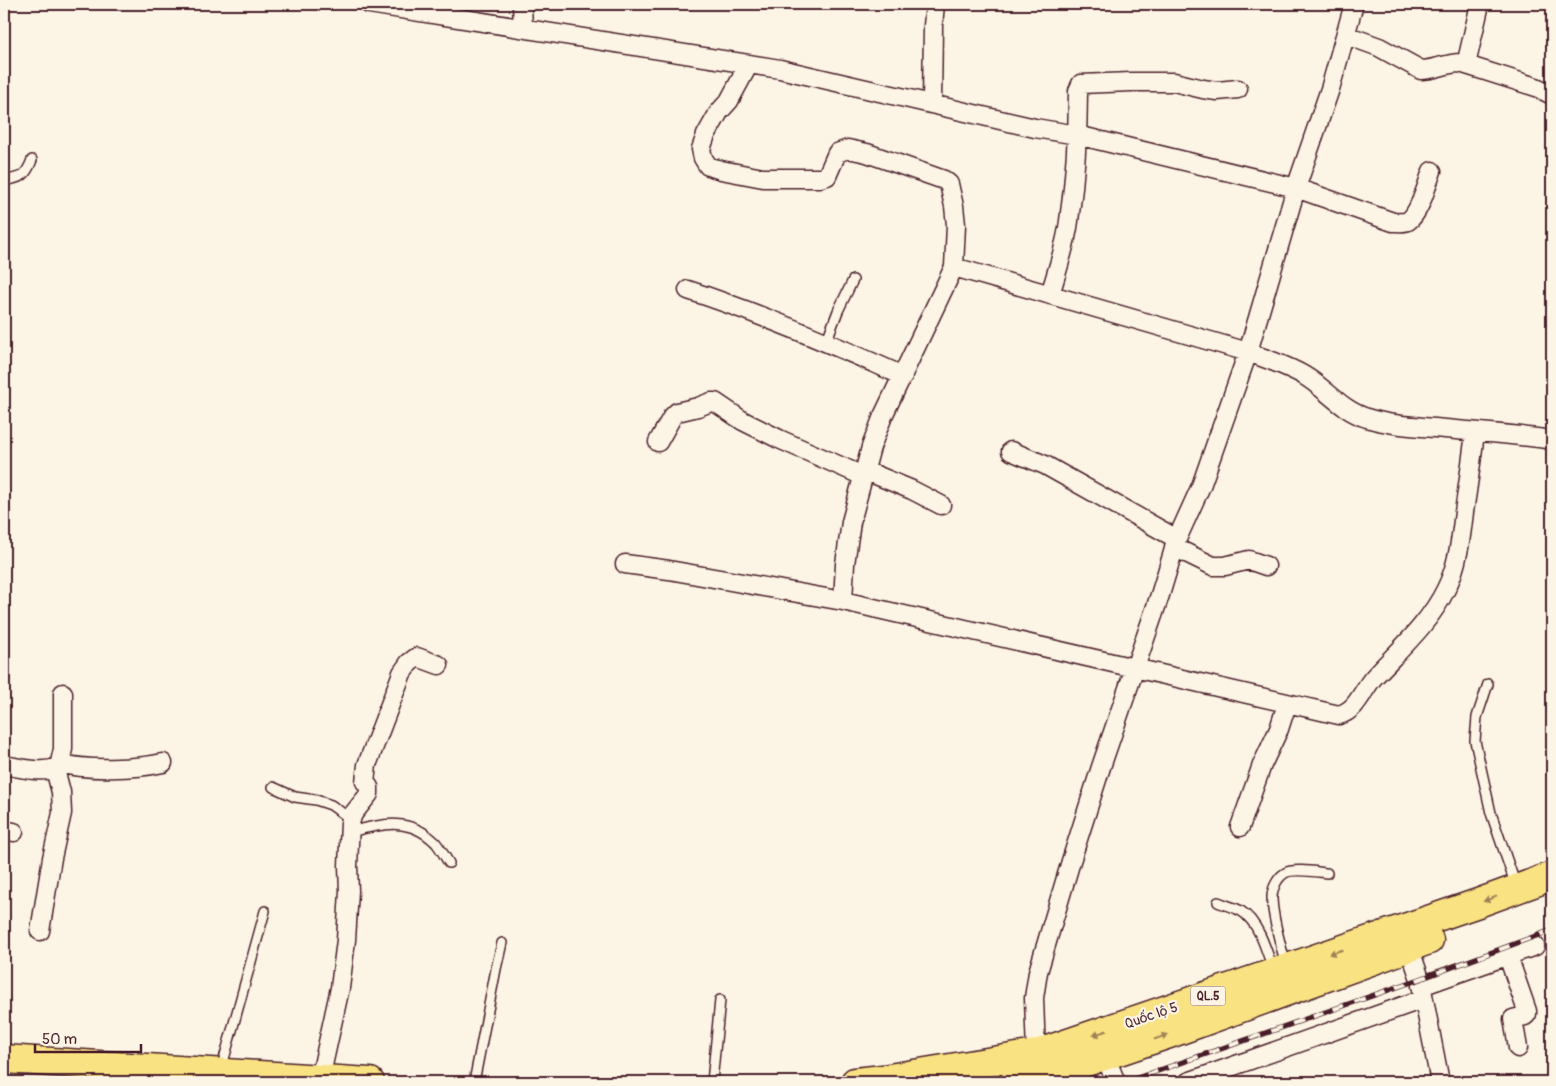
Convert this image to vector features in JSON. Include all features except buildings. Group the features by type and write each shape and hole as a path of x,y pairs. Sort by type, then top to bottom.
{"highway":[{"name":"Quốc lộ 5","path":"855,1082 883,1080 1036,1054 1552,876"},
{"name":"Quốc lộ 5","path":"1014,1082 1045,1076 1181,1030 1552,895"},
{"path":"4,1059 370,1082"},
{"path":"4,1073 133,1082"}],"street":[{"path":"369,4 799,73 1036,128 1077,135 1296,188 1393,222 1402,223 1409,220 1418,209 1432,171"},
{"path":"522,4 523,28"},
{"path":"932,104 935,4"},
{"path":"1036,1054 1034,998 1038,972 1071,861 1176,543 1200,486 1248,352 1296,188 1330,89 1354,4"},
{"path":"1466,65 1480,4"},
{"path":"1346,35 1379,47 1421,70 1450,63 1466,65 1536,87 1552,95"},
{"path":"749,64 729,101 719,112 706,135 701,149 703,158 708,166 763,178 820,178 827,176 837,153 848,149 867,153 944,180 950,184 954,206 956,224 954,268 883,416 871,447 851,522 845,564 843,601"},
{"path":"1050,294 1062,255 1069,222 1077,135 1078,91 1081,84 1174,82 1203,90 1238,89"},
{"path":"954,268 1248,352 1308,378 1341,404 1366,418 1407,426 1516,434 1552,440"},
{"path":"688,290 727,303 826,342 903,376"},
{"path":"658,442 672,417 677,412 716,402 743,421 772,435 864,473 912,490 941,505"},
{"path":"625,564 843,601 1340,715 1346,714 1355,707 1370,681 1419,631 1445,591 1453,573 1460,540 1475,432"},
{"path":"1011,451 1046,465 1213,566 1225,566 1249,560 1266,566"},
{"path":"320,1079 340,988 346,940 351,826 353,814 369,794 369,787 365,782 367,765 402,672 417,657 439,665"},
{"path":"40,931 52,858 62,813 58,766 63,749 63,693"},
{"path":"1240,827 1262,765 1279,729 1287,704"},
{"path":"4,765 39,771 58,766 74,768 144,767 163,763"},
{"path":"1188,1082 1536,946"},
{"path":"1409,947 1422,992 1440,1082"},
{"path":"1508,956 1527,1011 1527,1014 1524,1016 1513,1019 1518,1048"},
{"path":"1105,1056 1116,1082"}],"lane":[{"path":"4,181 23,177 32,160"},
{"path":"826,342 853,280"},
{"path":"1488,684 1477,718 1475,741 1491,813 1517,889"},
{"path":"273,787 295,797 316,800 331,805 351,826 404,824 419,830 436,844 449,863"},
{"path":"1280,971 1272,896 1275,885 1285,873 1298,871 1327,873"},
{"path":"1218,902 1242,912 1251,921 1280,971"},
{"path":"220,1073 265,911"},
{"path":"474,1082 502,943"},
{"path":"712,1082 720,1000"}],"railway":[{"path":"1126,1082 1420,979 1552,930"}]}
